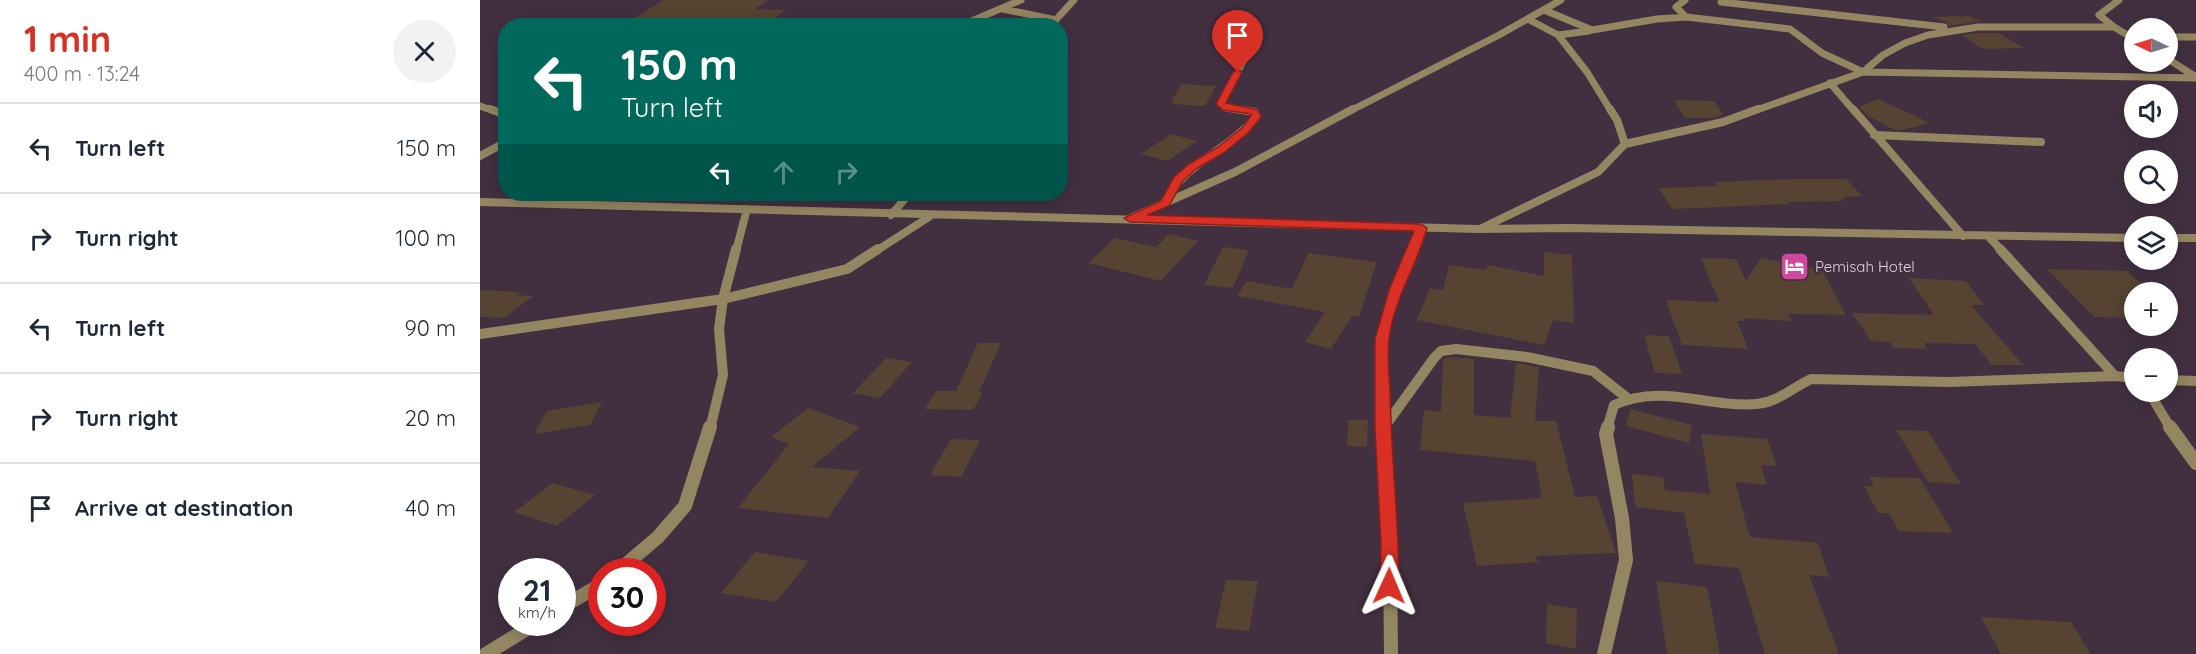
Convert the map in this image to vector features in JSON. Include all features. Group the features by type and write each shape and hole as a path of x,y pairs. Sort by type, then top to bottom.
{"street":[{"path":"979,18 1021,0"},
{"path":"1058,18 1074,0"},
{"path":"1130,218 1276,152 1562,0"},
{"path":"1685,0 1676,8 1686,17"},
{"path":"2119,0 2099,15 2124,32"},
{"path":"1720,2 1951,28 2114,27"},
{"path":"1002,8 1047,18"},
{"path":"1544,10 1592,30"},
{"path":"1558,35 1620,27 1657,18 1686,17 1790,29 1822,53 1863,72"},
{"path":"1527,19 1558,35 1587,72 1617,120 1625,144"},
{"path":"1863,72 1874,61 1891,51 1935,31 1951,28"},
{"path":"2178,37 2196,37"},
{"path":"1165,203 1178,180 1193,166 1222,149 1245,130 1256,117 1255,112 1226,108 1221,104 1246,56"},
{"path":"2178,65 2196,77"},
{"path":"1478,230 1598,172 1625,144 1723,122 1863,72 2196,77"},
{"path":"1830,83 1963,236"},
{"path":"480,106 498,112"},
{"path":"1874,135 2041,142"},
{"path":"480,156 498,146"},
{"path":"891,215 903,201"},
{"path":"480,202 930,216 1130,218 1478,230 1569,228 2124,238"},
{"path":"633,558 658,537 686,506 706,443 723,375 719,329 723,299 747,209"},
{"path":"480,334 723,299 847,269 930,216"},
{"path":"1391,654 1390,544 1383,429 1382,339 1395,290 1418,240 1421,228"},
{"path":"1989,237 2115,376"},
{"path":"2178,238 2196,238"},
{"path":"1383,429 1434,358 1441,351 1456,349 1527,357 1593,371 1626,397"},
{"path":"1604,654 1626,560 1622,518 1606,434 1614,405 1626,397 1645,394 1745,404 1778,400 1791,388 1811,379 1949,382 2124,377"},
{"path":"2178,380 2196,381"},
{"path":"2155,402 2165,421 2196,463"},
{"path":"486,654 515,636"}],"building":[{"path":"664,0 769,0 755,9 786,10 774,18 634,18"},
{"path":"1970,16 1980,21 1949,26 1947,22 1933,17"},
{"path":"1999,33 2024,48 1982,49 1962,35"},
{"path":"1182,84 1216,86 1205,106 1172,104 1174,101 1171,101"},
{"path":"1878,99 1930,123 1895,130 1868,116 1859,107"},
{"path":"1674,100 1714,101 1723,115 1710,118 1685,118"},
{"path":"1171,134 1197,141 1167,161 1141,154"},
{"path":"1846,179 1862,196 1843,197 1845,199 1840,199 1843,201 1672,209 1659,188 1718,186 1715,182"},
{"path":"1169,234 1198,241 1161,281 1088,263 1115,238 1156,247"},
{"path":"1223,247 1249,250 1233,288 1204,285"},
{"path":"1544,252 1572,255 1574,323 1553,320 1544,345 1417,320 1430,288 1443,290 1449,265 1486,270 1488,265 1544,276"},
{"path":"1308,253 1377,262 1359,317 1352,316 1331,349 1305,342 1325,312 1237,296 1247,281 1292,289"},
{"path":"1701,258 1736,259 1746,281 1761,258 1822,270 1846,315 1788,314 1792,321 1743,318 1745,321 1737,321 1748,349 1682,345 1666,300 1719,302"},
{"path":"2047,269 2127,271 2140,282 2124,282 2124,318 2094,317"},
{"path":"1909,278 1966,281 1984,305 1971,305 2023,365 1992,365 1975,344 1924,343 1928,349 1894,348 1890,342 1871,341 1852,313 1934,315"},
{"path":"480,290 521,292 517,295 533,296 504,318 480,317"},
{"path":"1644,335 1669,336 1682,374 1655,373"},
{"path":"978,343 1001,343 979,392 983,393 973,410 925,409 936,391 956,391"},
{"path":"1450,357 1474,359 1474,415 1510,418 1516,363 1539,367 1535,421 1556,421 1575,497 1597,496 1616,553 1536,556 1538,562 1477,566 1463,503 1542,498 1535,461 1420,450 1424,410 1441,412 1443,359"},
{"path":"886,358 912,362 880,398 853,393"},
{"path":"602,402 590,425 534,434 547,411"},
{"path":"808,408 860,427 812,467 860,471 828,518 738,508 789,444 771,437"},
{"path":"1630,409 1692,425 1689,443 1626,426"},
{"path":"1348,420 1368,420 1367,447 1347,446"},
{"path":"1896,430 1928,431 1961,484 1928,482"},
{"path":"1701,434 1767,439 1777,466 1761,465 1767,485 1735,482 1750,537 1818,543 1829,577 1809,575 1839,654 1765,654 1739,568 1695,564 1684,513 1635,507 1632,474 1663,477 1665,490 1710,494"},
{"path":"951,439 980,440 961,477 930,475"},
{"path":"1869,477 1920,478 1953,533 1899,531 1889,513 1878,513 1864,486 1874,487"},
{"path":"553,483 595,495 557,526 514,512"},
{"path":"755,552 809,561 776,602 721,593"},
{"path":"1226,580 1258,581 1249,631 1215,628"},
{"path":"1656,581 1707,587 1720,654 1667,654"},
{"path":"1547,604 1577,609 1576,649 1546,643"},
{"path":"1981,617 2071,622 2091,654 2001,654"}],"place":[{"name":"Pemisah Hotel","path":"1794,267"}],"route":[{"path":"1238,72 1221,104 1222,107 1255,112 1256,117 1245,130 1222,149 1193,166 1178,180 1165,203 1130,218 1421,228 1418,240 1395,290 1382,339 1383,429 1390,544 1389,586"}]}
